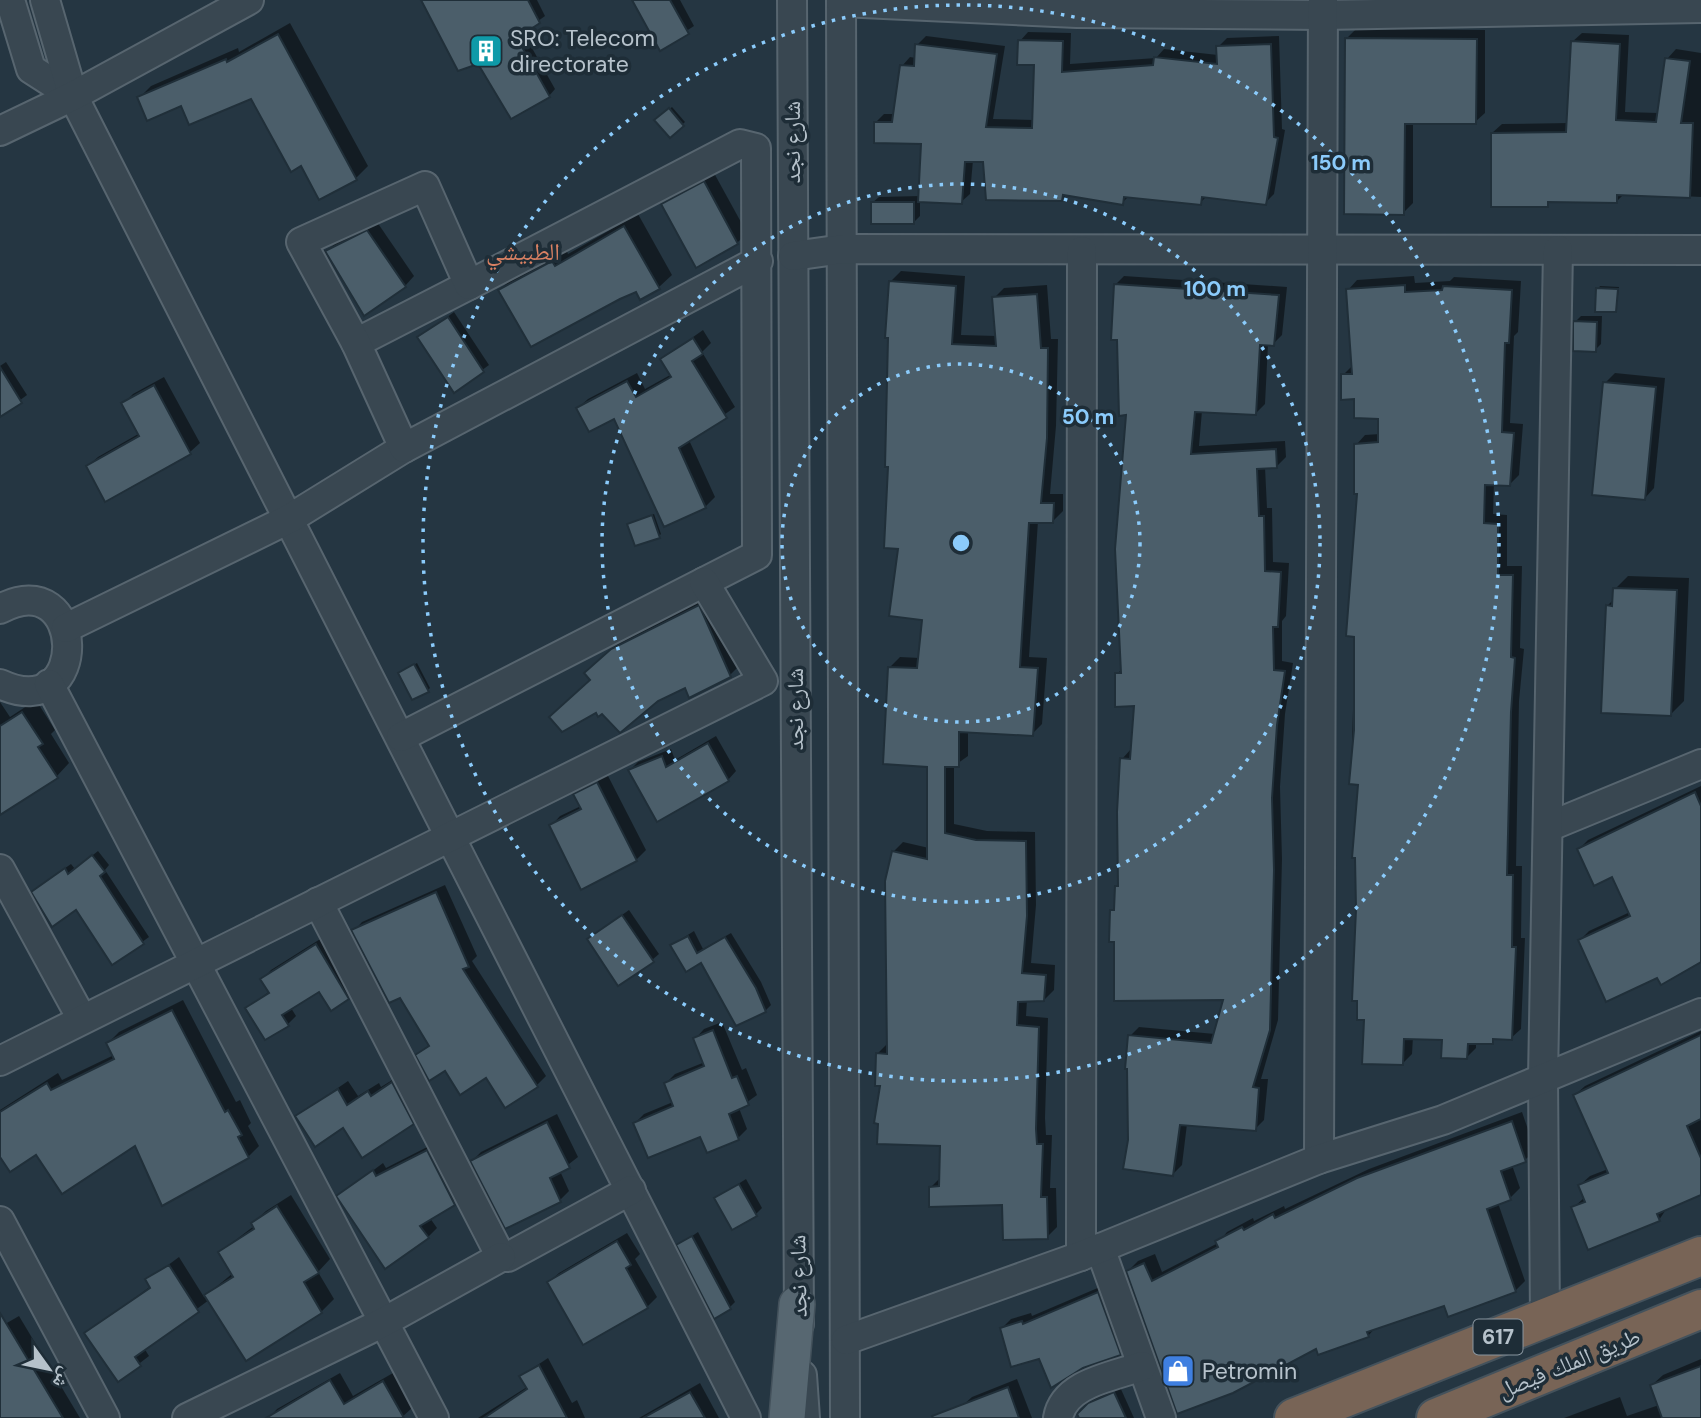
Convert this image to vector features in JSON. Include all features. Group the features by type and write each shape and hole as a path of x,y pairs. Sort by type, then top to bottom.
{"highway":[{"name":"617","path":"1294,1418 1701,1256"},
{"name":"طريق الملك فيصل","path":"1436,1418 1701,1309"}],"main road":[{"path":"787,1418 797,1304"}],"street":[{"path":"10,0 31,69 73,96"},
{"path":"45,0 73,96 746,1418"},
{"path":"0,131 73,96 249,0"},
{"name":"شارع نجد","path":"792,0 797,1304 805,1418"},
{"path":"841,1 1077,6 1546,5 1701,8"},
{"name":"شارع نجد","path":"841,1 845,1418"},
{"path":"1319,1159 1323,7"},
{"path":"356,343 740,144 756,148 757,555 401,737"},
{"path":"404,448 356,343 301,242 425,186 469,285"},
{"path":"793,256 843,249 1701,250"},
{"path":"1545,1318 1543,1078 1558,250"},
{"path":"1082,251 1091,1252 1142,1366 1161,1418"},
{"path":"66,628 289,519 404,448 758,261"},
{"path":"0,1061 764,681 704,582"},
{"path":"0,684 24,691 49,684 58,676 69,653 66,628 59,617 38,603 3,601"},
{"path":"49,684 434,1418"},
{"path":"1548,827 1701,764"},
{"path":"0,869 82,1019"},
{"path":"318,902 501,1257"},
{"path":"846,1340 1091,1252 1319,1159 1443,1120 1701,1013"},
{"path":"187,1418 383,1323 501,1257 508,1257 631,1190"},
{"path":"0,1221 105,1418"},
{"path":"1058,1418 1062,1401 1071,1392 1142,1366"}],"building":[{"name":"SRO: Telecom directorate","path":"421,0 528,0 540,23 517,38 550,97 511,119 478,64 458,71"},
{"path":"632,0 670,0 689,34 660,51"},
{"path":"278,34 357,180 319,200 301,166 291,172 251,99 189,125 181,106 147,121 137,97 226,59 227,62"},
{"path":"1345,38 1477,39 1476,124 1405,124 1404,215 1344,214"},
{"path":"1018,40 1063,41 1062,72 1153,65 1154,57 1217,64 1216,46 1271,44 1274,137 1278,138 1266,205 1202,197 1201,205 1124,197 1123,205 1063,195 1062,201 986,200 983,162 965,162 962,204 918,202 921,144 874,143 874,122 892,122 900,65 914,66 915,44 997,54 986,127 1032,128 1034,65 1017,65"},
{"path":"1571,41 1620,44 1616,120 1656,122 1665,58 1690,61 1681,123 1693,123 1690,198 1617,195 1617,203 1548,202 1548,207 1491,207 1491,133 1566,132"},
{"path":"669,108 684,126 670,138 654,120"},
{"path":"704,181 738,244 696,268 661,204"},
{"path":"871,202 914,202 914,224 871,224"},
{"path":"624,226 660,289 640,300 636,292 620,299 531,347 498,290 552,261 555,266"},
{"path":"367,230 406,287 364,316 325,251"},
{"path":"889,281 956,286 952,344 996,346 992,297 1037,294 1041,348 1048,348 1047,438 1041,503 1054,503 1053,523 1029,523 1020,667 1038,668 1033,736 959,732 959,767 945,767 945,833 976,840 1026,841 1027,916 1022,973 1046,975 1044,1001 1018,1002 1017,1025 1039,1027 1036,1129 1037,1144 1043,1144 1041,1197 1047,1197 1048,1239 1003,1240 1002,1205 929,1207 929,1187 939,1186 940,1146 877,1144 878,1124 874,1123 880,1086 875,1086 876,1053 887,1054 885,881 892,851 927,859 927,767 883,764 888,667 917,668 922,620 889,616 898,549 884,548 888,467 885,467 888,338 885,338"},
{"path":"1114,284 1279,295 1274,346 1260,345 1256,415 1195,412 1191,454 1276,449 1277,468 1257,469 1259,516 1264,516 1265,571 1281,572 1278,627 1273,627 1274,670 1285,671 1277,725 1272,798 1274,870 1270,1030 1253,1087 1259,1088 1256,1131 1180,1125 1173,1176 1123,1169 1128,1140 1125,1069 1128,1035 1211,1043 1223,1000 1114,1001 1114,942 1109,942 1110,910 1114,910 1115,886 1118,886 1117,812 1120,758 1130,759 1134,706 1115,707 1115,673 1121,673 1115,549 1126,415 1119,416 1117,340 1111,340"},
{"path":"1405,285 1405,292 1442,290 1443,286 1512,290 1509,343 1505,343 1502,432 1514,433 1510,486 1485,485 1484,523 1498,524 1498,575 1513,575 1511,657 1515,658 1507,875 1513,875 1512,947 1516,947 1512,1040 1493,1039 1493,1044 1468,1044 1467,1059 1441,1058 1442,1040 1404,1039 1403,1065 1362,1064 1364,1020 1357,1020 1357,1001 1352,1001 1356,909 1355,858 1352,858 1358,785 1349,784 1354,730 1354,637 1346,636 1357,494 1354,494 1354,444 1378,442 1378,419 1354,418 1354,399 1341,400 1341,374 1352,374 1346,289"},
{"path":"1596,288 1618,289 1616,312 1595,312"},
{"path":"448,317 484,372 454,393 417,337"},
{"path":"1573,321 1597,322 1596,352 1573,351"},
{"path":"693,338 703,354 692,361 727,418 679,448 706,508 664,527 614,419 589,432 576,408 627,381 636,397 671,377 660,359"},
{"path":"0,367 22,403 0,417"},
{"path":"1603,382 1656,387 1645,500 1592,495"},
{"path":"154,385 191,454 105,502 86,466 139,436 121,403"},
{"path":"652,515 660,538 635,546 627,524"},
{"path":"1613,588 1677,590 1671,716 1601,713 1606,605 1612,606"},
{"path":"699,605 731,677 689,698 685,688 658,701 620,733 602,714 598,717 596,713 562,732 549,717 590,680 584,673 611,649"},
{"path":"414,664 429,692 412,700 398,673"},
{"path":"22,712 43,744 38,747 58,778 0,815 0,726"},
{"path":"708,743 729,781 657,822 628,770 662,756 666,767"},
{"path":"597,782 637,861 581,890 549,825 581,809 573,794"},
{"path":"1695,792 1701,806 1701,962 1661,985 1657,978 1606,1002 1578,940 1630,916 1612,877 1594,886 1577,849"},
{"path":"92,855 105,872 100,876 144,944 112,965 76,910 52,927 31,892 65,868 68,874"},
{"path":"436,892 469,967 463,969 538,1087 505,1108 486,1078 460,1095 445,1071 429,1081 415,1055 429,1046 400,998 389,1003 351,930"},
{"path":"622,915 654,962 618,986 587,939"},
{"path":"688,936 697,953 725,937 756,988 766,1012 736,1026 701,963 686,972 670,945"},
{"path":"316,944 349,999 331,1011 319,992 282,1015 289,1026 265,1040 245,1008 269,993 260,979"},
{"path":"172,1010 225,1112 228,1110 242,1135 238,1137 249,1158 162,1206 135,1146 62,1194 36,1155 10,1172 0,1157 0,1112 47,1083 51,1090 114,1059 106,1043"},
{"path":"713,1030 732,1078 737,1076 749,1105 729,1114 739,1140 707,1153 700,1137 648,1158 633,1123 673,1106 664,1083 704,1066 693,1038"},
{"path":"1701,1035 1701,1119 1687,1126 1701,1158 1701,1195 1657,1214 1660,1221 1588,1250 1571,1207 1585,1202 1578,1185 1608,1173 1573,1095"},
{"path":"392,1082 414,1124 362,1158 343,1128 315,1147 295,1116 338,1089 347,1105 368,1091 371,1096"},
{"path":"1512,1121 1526,1162 1501,1171 1511,1200 1487,1209 1516,1292 1448,1317 1444,1306 1367,1332 1369,1337 1318,1355 1316,1349 1233,1393 1177,1414 1126,1271 1144,1263 1152,1281 1218,1247 1215,1241 1242,1227 1244,1230 1273,1214 1275,1218 1357,1178"},
{"path":"547,1122 570,1168 550,1178 561,1202 505,1229 470,1161"},
{"path":"427,1150 455,1205 420,1226 429,1238 385,1269 336,1196 373,1170 376,1176"},
{"path":"739,1184 757,1216 732,1230 714,1198"},
{"path":"277,1206 319,1273 304,1282 322,1313 246,1361 204,1295 233,1277 218,1252 254,1229 251,1223"},
{"path":"692,1236 731,1309 714,1319 676,1245"},
{"path":"617,1241 631,1265 626,1268 648,1308 583,1345 547,1282"},
{"path":"169,1265 199,1312 135,1357 141,1366 118,1382 84,1333 150,1288 145,1279"},
{"path":"1098,1292 1121,1355 1083,1368 1051,1388 1039,1359 1011,1367 1000,1328 1022,1321 1023,1324"},
{"path":"0,1313 63,1418 0,1418"},
{"path":"539,1365 567,1418 484,1418 527,1389 519,1376"},
{"path":"1701,1366 1701,1418 1662,1418 1650,1385"},
{"path":"330,1380 344,1404 383,1381 404,1418 266,1418"},
{"path":"1008,1387 1019,1418 932,1416"},
{"path":"690,1392 705,1418 643,1418"},
{"path":"1114,1392 1126,1418 1079,1418 1077,1414 1088,1403"}],"place":[{"name":"SRO: Telecom directorate","path":"486,51"},
{"name":"Petromin","path":"1178,1371"}],"district":[{"name":"الطبيشي","path":"523,251"}]}
